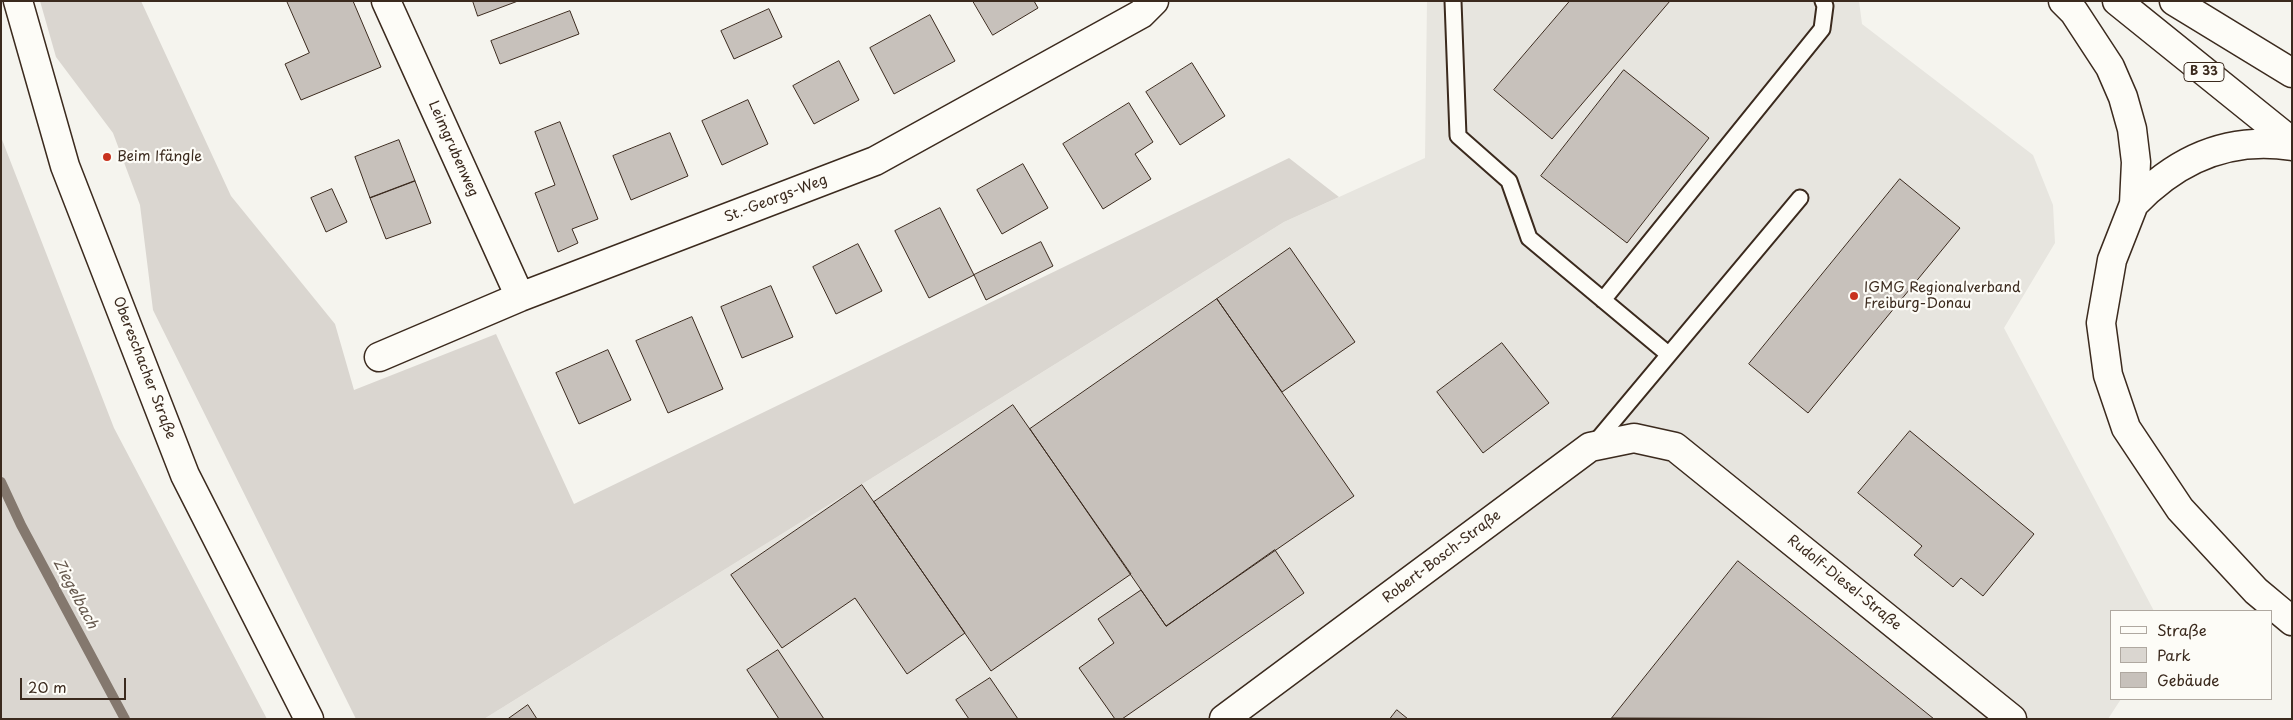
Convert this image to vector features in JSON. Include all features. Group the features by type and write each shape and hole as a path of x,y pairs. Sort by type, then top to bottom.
{"street":[{"name":"Obereschacher Straße","path":"18,1 65,166 185,475 309,719"},
{"name":"Leimgrubenweg","path":"386,1 520,297"},
{"name":"St.-Georgs-Weg","path":"379,357 520,297 875,161 1141,14 1154,1"},
{"path":"2063,1 2074,12 2110,67 2123,97 2132,129 2136,162 2134,204 2112,260 2102,323 2108,375 2126,428 2180,509 2256,591 2292,621"},
{"name":"B 33","path":"2117,1 2292,142"},
{"path":"2174,1 2292,73"},
{"path":"2134,204 2153,184 2198,156 2238,146 2258,144 2292,146"},
{"name":"Robert-Bosch-Straße","path":"1224,719 1590,447 1634,438 1675,447"},
{"name":"Rudolf-Diesel-Straße","path":"1675,447 2012,719"}],"lane":[{"path":"1453,1 1458,136 1509,181 1529,238 1668,354"},
{"path":"1603,300 1822,29 1825,6 1823,1"},
{"path":"1590,447 1630,402 1668,354 1800,198"}],"shaded area":[{"path":"1427,1 1859,1 1862,24 2033,155 2053,205 2055,243 2004,328 2153,610 2110,610 2110,700 2120,700 2108,719 484,719 1284,222 1425,158"}],"green space":[{"path":"40,1 141,1 231,196 335,324 354,390 496,334 574,504 1289,158 1339,197 1284,222 484,719 356,719 153,310 140,205 113,133 56,57"},
{"path":"1,137 114,428 267,719 1,719"}],"building":[{"path":"287,1 353,1 381,67 301,100 285,64 309,53"},
{"path":"473,1 518,1 478,16"},
{"path":"973,1 1034,1 1038,8 993,35"},
{"path":"1570,1 1670,1 1552,139 1494,90"},
{"path":"769,9 782,37 734,59 721,31"},
{"path":"570,11 579,34 500,64 491,41"},
{"path":"930,15 955,61 894,94 870,48"},
{"path":"839,61 859,100 814,124 793,86"},
{"path":"1192,63 1225,116 1180,145 1146,92"},
{"path":"1624,70 1709,138 1627,243 1541,176"},
{"path":"748,100 768,144 722,165 702,121"},
{"path":"1129,103 1153,142 1135,154 1151,179 1103,209 1063,144"},
{"path":"560,122 598,219 572,229 578,243 558,252 535,193 555,185 535,132"},
{"path":"670,133 688,176 631,200 613,156"},
{"path":"399,140 415,181 370,198 355,157"},
{"path":"1023,164 1048,208 1002,234 977,190"},
{"name":"IGMG Regionalverband Freiburg-Donau","path":"1900,179 1960,228 1808,413 1749,364"},
{"path":"415,181 431,223 386,239 370,198"},
{"path":"332,189 347,222 326,232 311,198"},
{"path":"940,208 974,275 929,298 895,231"},
{"path":"1041,242 1053,266 986,300 974,275"},
{"path":"858,244 882,291 836,314 813,267"},
{"path":"1290,248 1355,342 1282,392 1217,299"},
{"path":"771,286 793,337 742,358 721,307"},
{"path":"1217,299 1354,496 1166,626 1030,429"},
{"path":"692,317 723,389 668,413 636,341"},
{"path":"1502,343 1549,403 1483,453 1437,392"},
{"path":"608,350 631,400 579,424 556,373"},
{"path":"1013,405 1131,574 991,671 874,502"},
{"path":"1910,431 2034,534 1983,596 1961,578 1953,587 1914,555 1922,546 1858,493"},
{"path":"862,485 965,633 907,674 855,598 782,648 731,575"},
{"path":"1275,550 1304,593 1122,719 1115,719 1079,668 1114,643 1098,619 1141,590 1166,626"},
{"path":"1738,561 1934,719 1612,718"},
{"path":"778,650 824,719 779,719 747,670"},
{"path":"990,678 1018,719 969,719 956,700"},
{"path":"528,705 537,719 508,719"},
{"path":"1397,710 1408,719 1390,719"}],"waterway":[{"name":"Ziegelbach","path":"1,482 21,525 125,719"}],"place":[{"name":"Beim Ifängle","path":"107,157"},
{"name":"IGMG Regionalverband Freiburg-Donau","path":"1854,296"}]}
